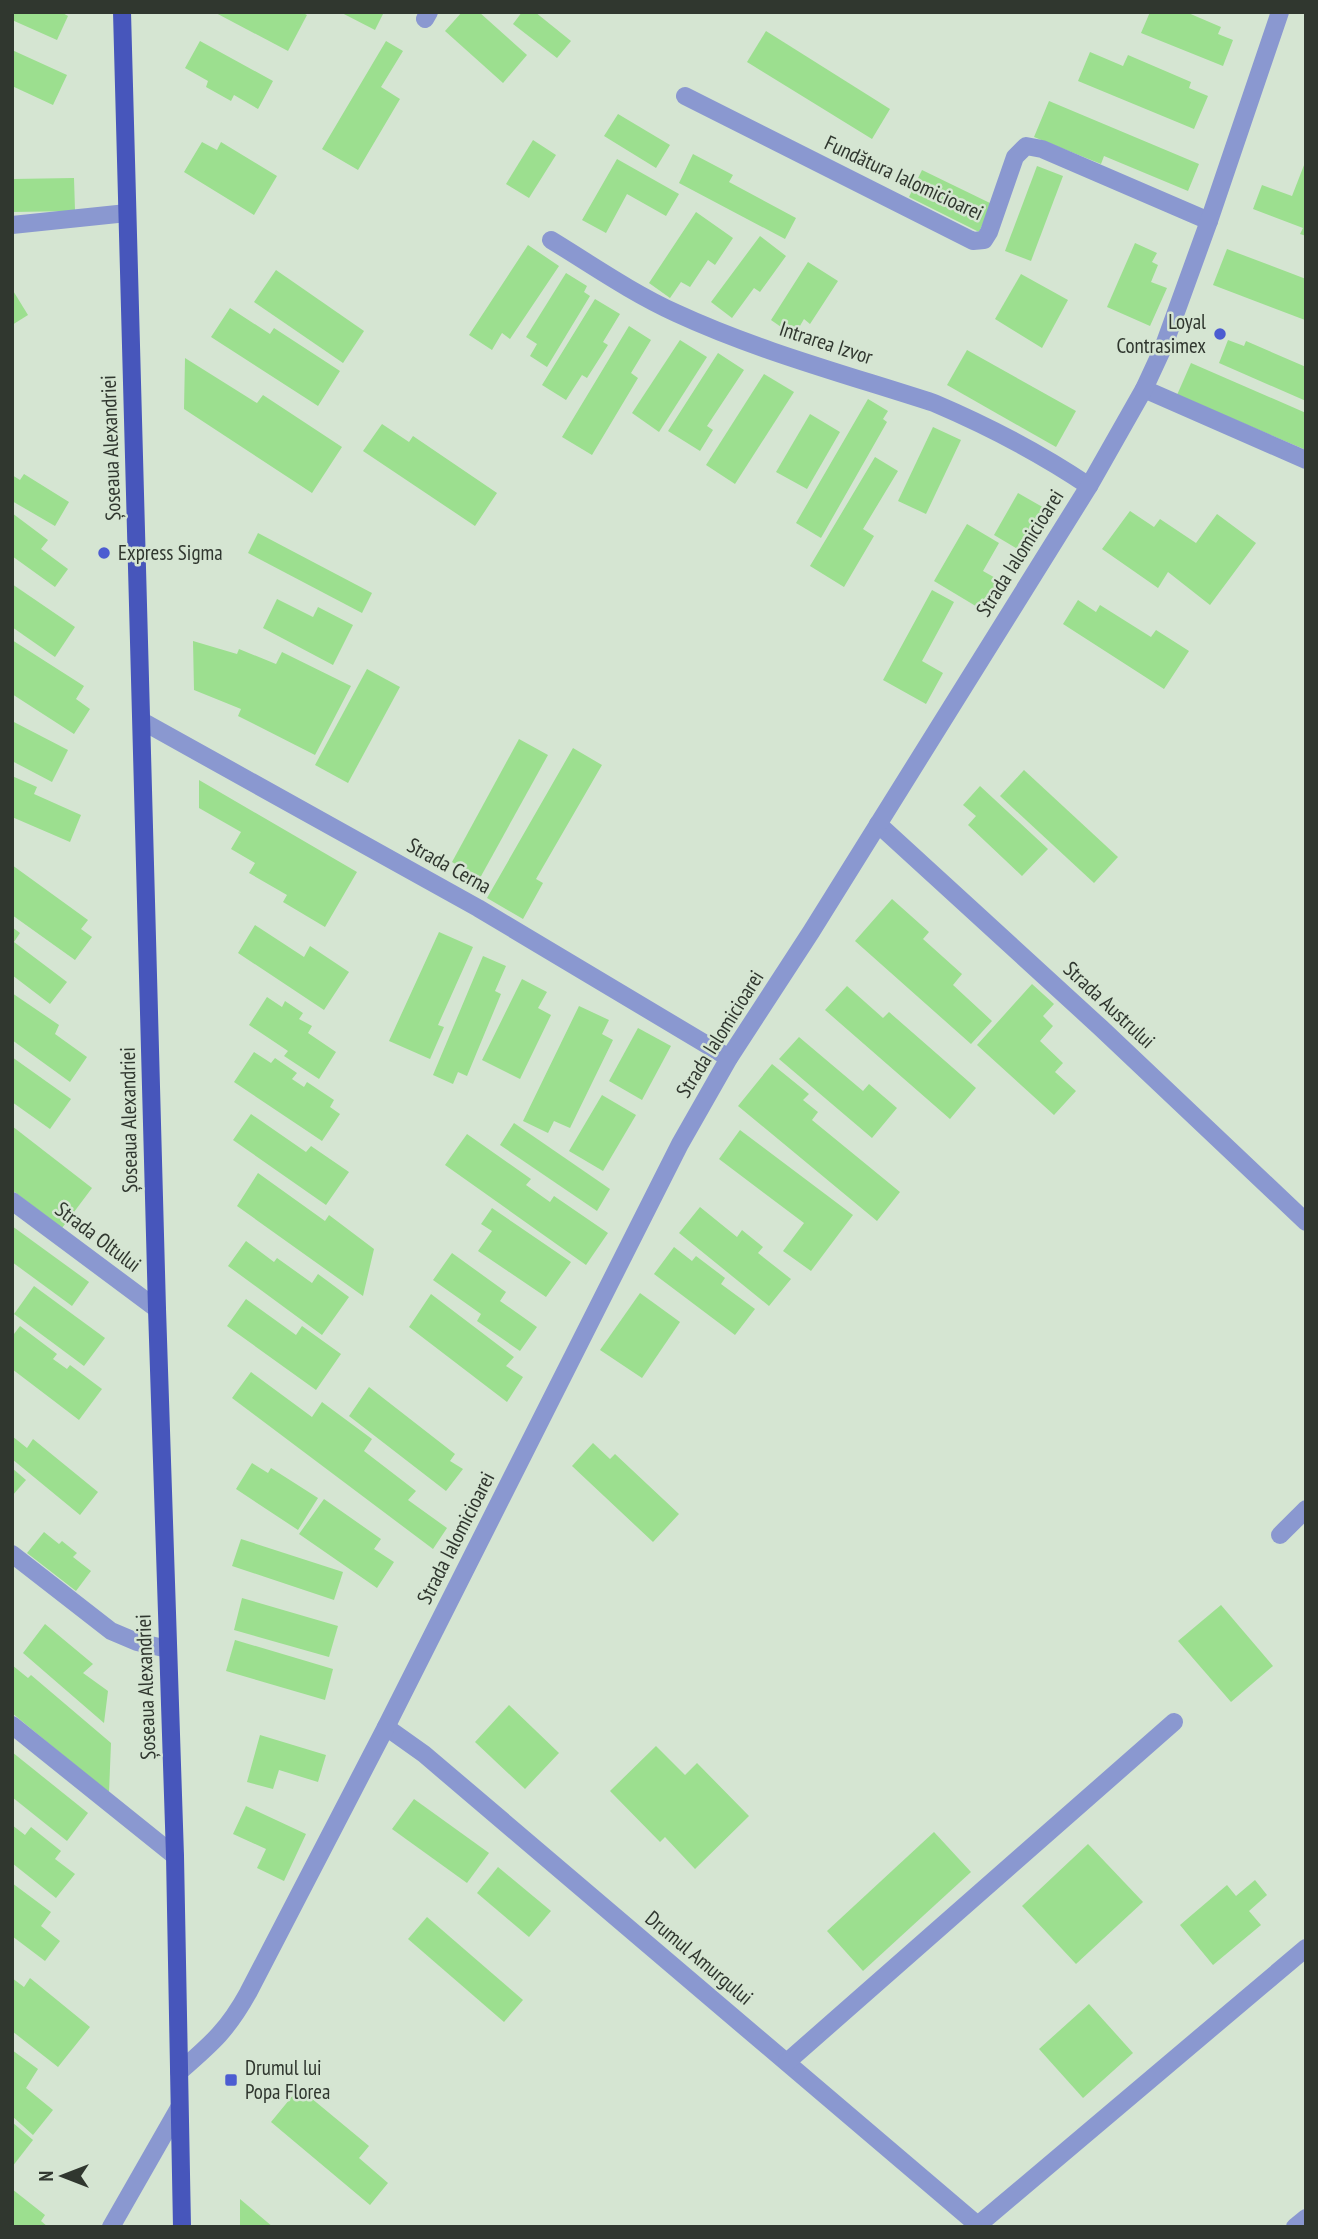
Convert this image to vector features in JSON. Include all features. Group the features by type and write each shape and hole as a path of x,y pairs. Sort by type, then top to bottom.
{"main road":[{"name":"Șoseaua Alexandriei","path":"122,12 182,2227"}],"street":[{"name":"Strada Ialomicioarei","path":"179,2072 218,2038 235,2015 386,1727 680,1144 729,1058 1089,486 1144,389 1163,348 1209,221 1280,12"},
{"name":"Fundătura Ialomicioarei","path":"685,96 973,241 984,240 989,232 1015,157 1026,146 1041,149 1209,221"},
{"path":"12,225 127,213"},
{"name":"Intrarea Izvor","path":"551,240 637,293 675,312 716,330 934,403 1047,458 1089,486"},
{"path":"1144,389 1306,460"},
{"name":"Strada Cerna","path":"142,721 478,908 729,1058"},
{"name":"Strada Austrului","path":"878,824 1101,1028 1306,1222"},
{"name":"Strada Oltului","path":"12,1201 157,1309"},
{"path":"1280,1535 1306,1508"},
{"path":"12,1554 111,1630 137,1642 168,1649"},
{"path":"787,2062 1174,1722"},
{"path":"12,1725 174,1856"},
{"name":"Drumul Amurgului","path":"386,1727 424,1754 979,2226"},
{"path":"979,2226 1306,1948"},
{"path":"111,2227 179,2108"},
{"path":"1295,2227 1306,2218"}],"building":[{"path":"12,12 61,12 68,16 57,40 12,20"},
{"path":"214,12 301,12 307,15 288,51"},
{"path":"340,12 384,12 375,30"},
{"path":"462,12 479,12 527,55 503,83 445,31"},
{"path":"522,12 535,12 571,41 557,58 513,24"},
{"path":"1150,12 1186,12 1221,27 1218,34 1233,40 1223,66 1141,33"},
{"path":"766,31 890,109 872,139 747,62"},
{"path":"200,41 273,81 258,109 234,95 231,101 206,87 208,81 185,68"},
{"path":"386,41 403,51 381,87 400,99 358,170 322,149"},
{"path":"12,50 67,75 53,105 12,86"},
{"path":"1090,52 1123,66 1128,55 1191,82 1189,88 1208,96 1194,129 1078,81"},
{"path":"1049,101 1199,164 1188,191 1104,156 1101,164 1034,137"},
{"path":"618,114 670,145 656,168 604,136"},
{"path":"533,140 556,155 529,198 506,184"},
{"path":"202,142 217,150 221,142 277,176 254,215 184,172"},
{"path":"693,154 733,175 729,182 796,218 785,239 679,183"},
{"path":"617,159 679,194 666,216 627,194 606,233 582,220"},
{"path":"1306,160 1306,236 1300,234 1303,228 1253,209 1262,185 1292,196"},
{"path":"1037,166 1063,176 1031,261 1005,251"},
{"path":"922,170 992,204 979,232 909,197"},
{"path":"74,178 75,211 12,212 12,179"},
{"path":"696,212 733,238 715,265 708,260 690,287 681,282 670,298 649,283"},
{"path":"760,236 786,256 760,292 754,288 732,318 711,302"},
{"path":"1135,243 1157,253 1152,262 1158,265 1151,282 1167,288 1150,326 1107,307"},
{"path":"528,245 559,266 510,339 502,333 492,350 469,335"},
{"path":"1227,249 1306,279 1305,320 1213,285"},
{"path":"808,262 838,281 810,324 804,319 794,336 771,320"},
{"path":"276,270 364,331 343,363 254,302"},
{"path":"566,273 587,286 584,292 590,296 547,367 530,356 537,344 526,337"},
{"path":"1021,274 1068,300 1042,348 995,319"},
{"path":"12,289 28,315 12,325"},
{"path":"595,299 620,314 603,342 608,345 587,378 582,375 566,400 542,385"},
{"path":"230,308 270,334 274,328 340,371 318,406 211,337"},
{"path":"629,326 651,340 631,373 638,378 592,455 562,437"},
{"path":"680,340 707,357 659,432 632,413"},
{"path":"1228,340 1244,346 1246,341 1306,367 1306,401 1219,363"},
{"path":"967,350 1076,411 1056,447 947,385"},
{"path":"718,353 744,370 707,426 713,430 700,451 668,431"},
{"path":"185,358 257,403 263,395 342,447 312,493 184,409"},
{"path":"1191,363 1306,413 1306,450 1177,395"},
{"path":"764,374 794,392 735,484 706,465"},
{"path":"868,399 888,411 883,419 887,422 821,538 796,523"},
{"path":"810,414 840,432 807,489 776,472"},
{"path":"382,424 409,442 413,436 497,493 475,526 363,451"},
{"path":"933,427 961,440 926,514 898,501"},
{"path":"875,457 898,471 863,529 874,536 844,587 810,566"},
{"path":"24,474 69,502 55,526 12,501 12,475 20,480"},
{"path":"1018,493 1046,509 1021,551 994,535"},
{"path":"1130,511 1154,527 1160,519 1196,543 1217,514 1256,543 1210,605 1168,572 1158,588 1102,549"},
{"path":"12,513 48,540 41,549 68,569 55,587 12,556"},
{"path":"967,524 999,543 983,571 1006,584 989,614 934,581"},
{"path":"258,533 372,593 362,613 248,553"},
{"path":"12,584 75,627 55,657 12,627"},
{"path":"932,590 954,602 922,661 943,673 926,704 883,680"},
{"path":"277,599 313,617 318,607 353,625 333,665 263,628"},
{"path":"1078,600 1096,612 1100,605 1151,637 1156,630 1189,651 1164,689 1063,624"},
{"path":"12,640 84,686 76,699 90,709 74,734 12,694"},
{"path":"193,641 237,654 239,649 276,664 282,652 351,686 315,755 238,716 241,709 194,690"},
{"path":"367,669 400,687 348,783 315,765"},
{"path":"12,721 68,750 52,782 12,761"},
{"path":"519,739 548,755 480,878 452,862"},
{"path":"573,748 602,765 536,879 543,883 523,919 487,898"},
{"path":"1024,770 1118,857 1094,883 1000,796"},
{"path":"12,776 37,787 34,794 81,815 70,842 12,817"},
{"path":"199,780 357,872 325,927 283,902 287,895 249,873 255,863 231,849 241,832 199,808"},
{"path":"980,786 1048,849 1022,876 968,825 976,816 963,805"},
{"path":"12,865 88,920 81,929 92,937 75,960 12,915"},
{"path":"892,899 929,932 923,939 962,974 953,985 992,1021 971,1044 855,941"},
{"path":"255,925 304,957 310,946 349,972 324,1010 238,953"},
{"path":"12,927 20,933 14,942 67,982 50,1004 12,975"},
{"path":"439,932 473,947 438,1025 444,1027 430,1059 389,1041"},
{"path":"483,956 506,966 495,991 501,994 467,1076 458,1072 453,1084 433,1075"},
{"path":"522,979 547,992 538,1008 551,1015 520,1079 482,1060"},
{"path":"1032,984 1054,1004 1043,1016 1053,1026 1040,1041 1063,1063 1055,1072 1076,1091 1054,1115 977,1045"},
{"path":"847,986 883,1018 889,1012 976,1088 950,1119 825,1010"},
{"path":"12,993 59,1025 55,1034 87,1057 70,1082 12,1040"},
{"path":"267,997 282,1007 285,1001 303,1013 299,1019 312,1026 308,1033 336,1052 319,1079 284,1056 288,1051 249,1025"},
{"path":"579,1006 609,1020 602,1034 613,1040 570,1128 554,1121 548,1133 523,1121"},
{"path":"638,1028 671,1046 642,1100 609,1081"},
{"path":"799,1037 863,1091 869,1084 897,1108 872,1138 779,1059"},
{"path":"254,1052 271,1063 275,1058 297,1073 292,1079 304,1087 307,1082 334,1100 330,1107 340,1114 322,1141 234,1082"},
{"path":"12,1057 71,1099 50,1129 12,1102"},
{"path":"772,1064 809,1094 803,1100 818,1112 812,1120 900,1192 877,1221 738,1106"},
{"path":"602,1095 636,1115 603,1171 569,1151"},
{"path":"251,1114 306,1152 311,1146 349,1172 326,1205 233,1140"},
{"path":"514,1123 610,1189 597,1211 500,1145"},
{"path":"12,1126 92,1188 62,1228 12,1190"},
{"path":"740,1130 853,1215 811,1271 783,1251 804,1223 719,1159"},
{"path":"467,1134 531,1179 526,1185 550,1202 554,1196 608,1233 586,1265 445,1165"},
{"path":"258,1173 325,1221 329,1215 374,1249 363,1296 237,1206"},
{"path":"700,1207 737,1237 742,1230 763,1247 758,1253 791,1279 769,1306 679,1233"},
{"path":"492,1208 571,1262 546,1297 478,1251 492,1231 481,1224"},
{"path":"12,1226 89,1282 72,1306 12,1262"},
{"path":"246,1241 274,1262 277,1258 312,1283 318,1274 349,1297 322,1335 228,1266"},
{"path":"674,1247 692,1261 696,1256 725,1278 721,1284 755,1309 735,1335 654,1274"},
{"path":"452,1253 506,1292 500,1301 537,1327 520,1351 477,1321 481,1314 433,1280"},
{"path":"34,1286 105,1338 84,1366 14,1314"},
{"path":"640,1293 680,1322 642,1378 600,1350"},
{"path":"431,1294 514,1357 506,1366 523,1377 507,1402 409,1327"},
{"path":"246,1299 296,1335 302,1326 341,1354 316,1390 227,1326"},
{"path":"20,1326 57,1354 53,1359 67,1369 70,1365 102,1389 79,1420 12,1369 12,1333"},
{"path":"251,1372 312,1417 322,1402 372,1439 364,1451 416,1491 408,1500 447,1528 433,1549 232,1398"},
{"path":"369,1387 455,1454 450,1461 463,1469 446,1491 349,1416"},
{"path":"12,1436 27,1448 33,1439 98,1492 80,1515 12,1459"},
{"path":"593,1443 610,1459 615,1454 679,1514 653,1542 572,1466"},
{"path":"252,1463 268,1473 271,1468 318,1498 298,1530 236,1489"},
{"path":"12,1468 26,1480 12,1496"},
{"path":"324,1499 381,1539 374,1549 394,1562 377,1588 299,1534"},
{"path":"44,1532 77,1553 73,1557 91,1571 76,1591 27,1553"},
{"path":"241,1539 343,1572 334,1600 232,1566"},
{"path":"242,1598 338,1626 329,1657 234,1630"},
{"path":"1221,1605 1273,1666 1231,1702 1178,1641"},
{"path":"45,1624 93,1664 83,1673 108,1691 104,1723 23,1653"},
{"path":"235,1640 333,1669 325,1700 226,1671"},
{"path":"12,1665 28,1678 31,1675 111,1743 109,1793 12,1713"},
{"path":"509,1705 559,1753 525,1789 475,1742"},
{"path":"260,1735 326,1755 318,1782 279,1770 273,1789 247,1782"},
{"path":"656,1746 685,1775 697,1763 749,1816 695,1869 665,1837 660,1842 610,1791"},
{"path":"12,1752 88,1813 67,1841 12,1797"},
{"path":"414,1799 489,1853 467,1883 392,1829"},
{"path":"246,1806 306,1834 284,1881 257,1868 266,1849 233,1834"},
{"path":"12,1825 25,1835 31,1827 61,1851 55,1859 75,1874 56,1898 12,1863"},
{"path":"934,1832 971,1872 863,1971 827,1931"},
{"path":"1088,1844 1143,1902 1076,1964 1022,1906"},
{"path":"498,1867 551,1911 529,1937 477,1893"},
{"path":"1255,1880 1267,1895 1249,1911 1261,1925 1213,1965 1180,1925 1227,1885 1236,1896"},
{"path":"12,1883 51,1912 41,1926 60,1941 45,1961 12,1936"},
{"path":"427,1917 523,2000 504,2022 408,1939"},
{"path":"12,1978 24,1987 30,1978 90,2027 58,2067 12,2031"},
{"path":"1089,2004 1133,2053 1083,2098 1039,2049"},
{"path":"12,2050 38,2069 26,2088 53,2110 33,2135 12,2116"},
{"path":"299,2088 369,2146 359,2158 388,2183 370,2205 271,2122"},
{"path":"12,2122 33,2140 12,2167"},
{"path":"12,2189 45,2215 41,2221 48,2227 12,2227"},
{"path":"240,2199 273,2227 240,2227"}],"place":[{"name":"Loyal Contrasimex","path":"1220,334"},
{"name":"Express Sigma","path":"104,553"},
{"name":"Drumul lui Popa Florea","path":"231,2080"}]}
